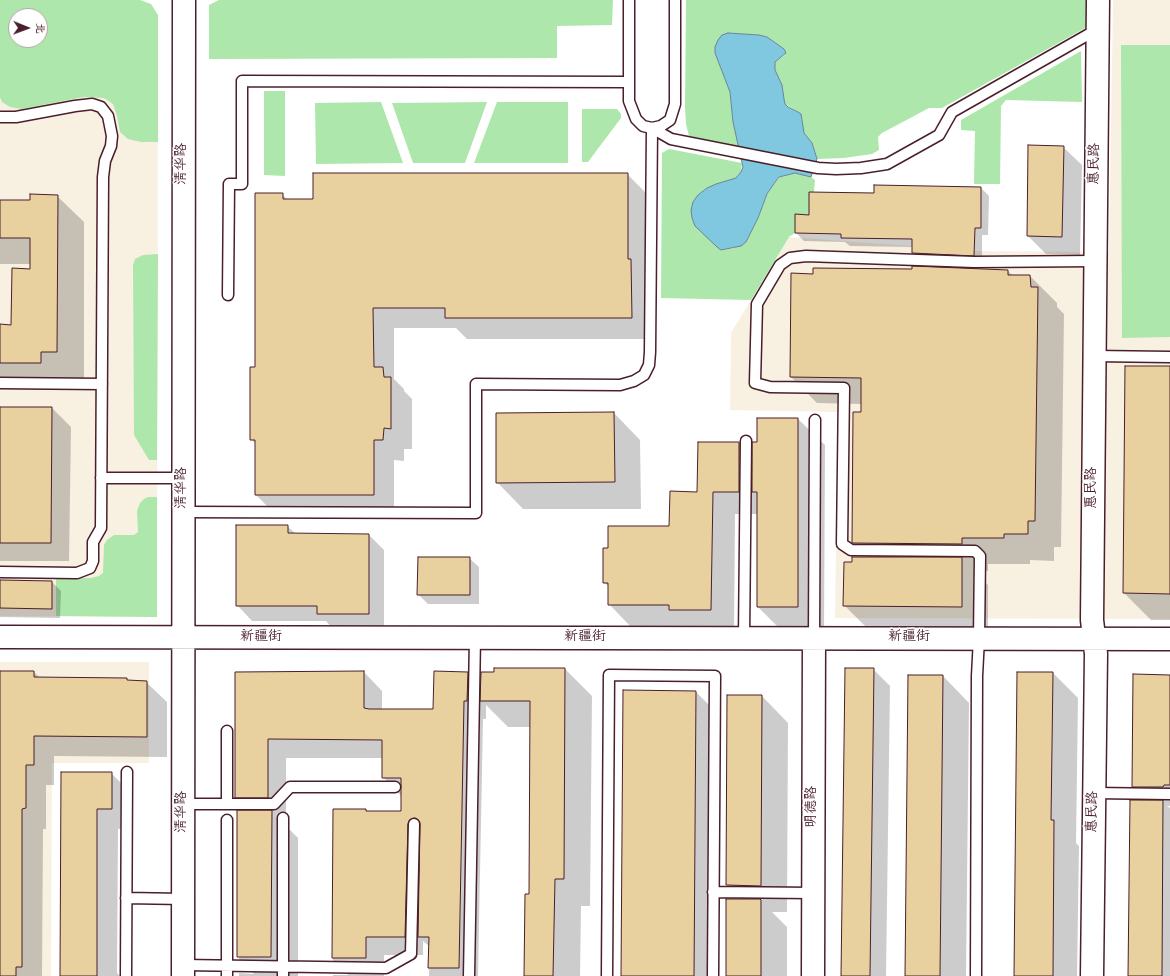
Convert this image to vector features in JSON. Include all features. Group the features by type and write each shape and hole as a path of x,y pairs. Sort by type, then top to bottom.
{"street":[{"name":"清华路","path":"183,971 184,0"},
{"name":"惠民路","path":"1092,976 1096,654 1092,620 1098,0"},
{"name":"新疆街","path":"0,637 1170,639"},
{"name":"明德路","path":"813,976 814,638"}],"lane":[{"path":"629,0 629,101 636,119 643,126 652,128 671,139 818,168 861,168 887,164 939,135 952,112 1098,29"},
{"path":"652,128 661,126 670,120 675,104 675,0"},
{"path":"228,295 229,184 242,184 242,81 628,82"},
{"path":"0,117 16,117 92,104 101,107 108,116 112,136 111,146 105,161 102,177 101,528 93,542 93,561 90,568 76,573 0,572"},
{"path":"183,512 476,513 476,384 620,385 634,381 644,375 649,366 652,128"},
{"path":"976,976 977,676 980,556 975,551 851,550 842,544 844,388 770,387 755,382 757,304 780,265 790,258 806,256 974,262 1095,261"},
{"path":"1094,356 1170,357"},
{"path":"0,383 102,384"},
{"path":"814,638 815,420"},
{"path":"744,638 746,441"},
{"path":"101,478 183,478"},
{"path":"469,976 475,638"},
{"path":"607,976 609,675 715,676 713,976"},
{"path":"227,731 227,804"},
{"path":"126,976 127,772"},
{"path":"183,804 274,804 290,787 394,787"},
{"path":"1094,793 1170,794"},
{"path":"283,818 283,971"},
{"path":"227,820 227,971"},
{"path":"183,971 386,972 411,954 414,824"},
{"path":"713,892 813,893"},
{"path":"126,898 183,899"}],"shaded area":[{"path":"0,0 140,0 151,4 158,15 157,617 0,616"},
{"path":"1113,0 1170,0 1170,619 835,618 838,412 730,410 731,333 789,237 977,251 1109,252"},
{"path":"0,662 149,662 149,763 52,763 51,976 0,976"}],"green space":[{"path":"0,0 140,0 151,4 158,15 158,142 141,142 128,139 120,132 113,104 104,98 84,97 22,109 10,107 2,102 0,97"},
{"path":"219,0 613,0 612,25 557,26 557,58 209,59 209,5"},
{"path":"686,0 1088,0 1087,27 942,108 929,108 882,133 878,137 879,150 872,154 844,158 817,159 812,143 804,133 802,118 798,112 785,104 782,85 775,70 775,62 785,55 784,49 767,37 759,35 728,33 722,35 715,53 730,92 733,122 739,147 689,136 686,124 685,108"},
{"path":"1121,45 1170,45 1170,337 1122,338"},
{"path":"1081,51 1082,102 1006,100 1001,106 1000,184 974,184 975,131 961,130 961,120"},
{"path":"264,91 285,91 285,176 264,175"},
{"path":"381,102 403,163 316,164 315,103"},
{"path":"487,102 465,163 413,163 392,103"},
{"path":"497,102 568,102 568,163 474,163"},
{"path":"582,109 617,109 621,114 621,118 588,162 582,162"},
{"path":"669,149 742,163 741,172 736,178 707,188 698,195 693,202 721,250 734,248 746,242 767,195 780,177 795,173 811,177 815,180 814,192 809,192 809,215 795,214 795,233 789,237 751,300 661,298 662,153"},
{"path":"158,254 157,460 149,460 134,435 133,265 135,259 143,255"},
{"path":"148,497 157,497 157,617 56,616 56,578 91,578 99,576 103,573 104,545 107,540 114,535 134,535 138,532 137,511 140,503"}],"water":[{"path":"728,33 767,37 784,49 786,53 775,62 775,70 782,85 785,104 801,114 804,133 812,143 817,159 811,177 795,173 779,177 767,194 758,218 746,242 741,246 721,250 695,226 691,210 693,202 698,195 707,188 736,178 743,167 733,122 730,92 715,53 715,47 718,40 722,35"}],"building":[{"path":"1028,145 1064,146 1062,237 1027,236"},
{"path":"313,173 628,173 628,259 631,259 632,318 445,318 445,308 373,308 374,367 383,367 384,377 391,377 391,429 384,428 383,440 374,440 374,495 255,495 255,440 250,440 250,367 255,367 255,193 283,193 283,199 313,199"},
{"path":"874,185 981,187 981,228 975,228 974,256 912,253 912,239 841,238 841,234 795,233 795,214 809,215 809,192 874,193"},
{"path":"30,194 58,195 57,352 41,352 41,363 0,363 0,324 11,325 12,268 30,269 30,238 0,238 0,200 30,200"},
{"path":"912,266 1008,270 1008,275 1030,275 1031,287 1038,287 1035,521 1028,521 1028,534 1004,534 1004,538 962,538 962,544 852,543 853,412 861,412 861,378 790,377 791,273 813,274 813,268 912,269"},
{"path":"1125,366 1170,366 1170,594 1123,593"},
{"path":"0,407 52,407 51,543 0,543"},
{"path":"614,412 615,482 496,483 496,413"},
{"path":"757,418 798,418 798,607 757,607 757,492 752,492 752,442 757,442"},
{"path":"698,442 739,442 739,492 713,492 711,610 669,610 669,605 608,605 608,583 603,583 603,548 608,548 608,526 669,526 670,491 697,492"},
{"path":"236,525 288,525 288,533 369,534 369,614 317,614 317,606 236,606"},
{"path":"418,557 470,557 470,595 417,595"},
{"path":"852,557 962,557 962,607 843,606 844,562 852,562"},
{"path":"0,580 52,581 52,609 0,608"},
{"path":"494,668 565,668 564,879 555,879 553,976 524,976 525,894 529,894 530,701 480,701 481,672 494,672"},
{"path":"845,668 874,668 870,976 841,976"},
{"path":"0,671 34,671 34,677 127,678 127,680 147,681 147,737 34,736 34,765 26,765 26,808 22,809 22,967 16,967 16,976 0,976"},
{"path":"364,671 364,708 369,709 433,709 434,671 468,672 467,701 464,701 459,968 428,968 429,937 418,937 420,824 415,818 411,819 408,824 405,937 366,937 366,958 332,958 333,809 401,811 401,778 382,778 382,740 268,739 268,798 235,798 235,672"},
{"path":"1017,672 1053,672 1051,820 1054,820 1053,976 1014,976"},
{"path":"1133,674 1170,675 1170,785 1164,785 1163,787 1132,787"},
{"path":"908,675 943,675 940,976 905,976"},
{"path":"623,690 696,691 694,976 621,976"},
{"path":"727,695 762,695 761,886 726,885"},
{"path":"61,772 112,772 112,809 97,809 97,976 60,976"},
{"path":"1130,800 1163,800 1162,976 1128,976"},
{"path":"237,810 272,810 271,957 237,957"},
{"path":"726,899 761,900 761,976 726,976"}]}
